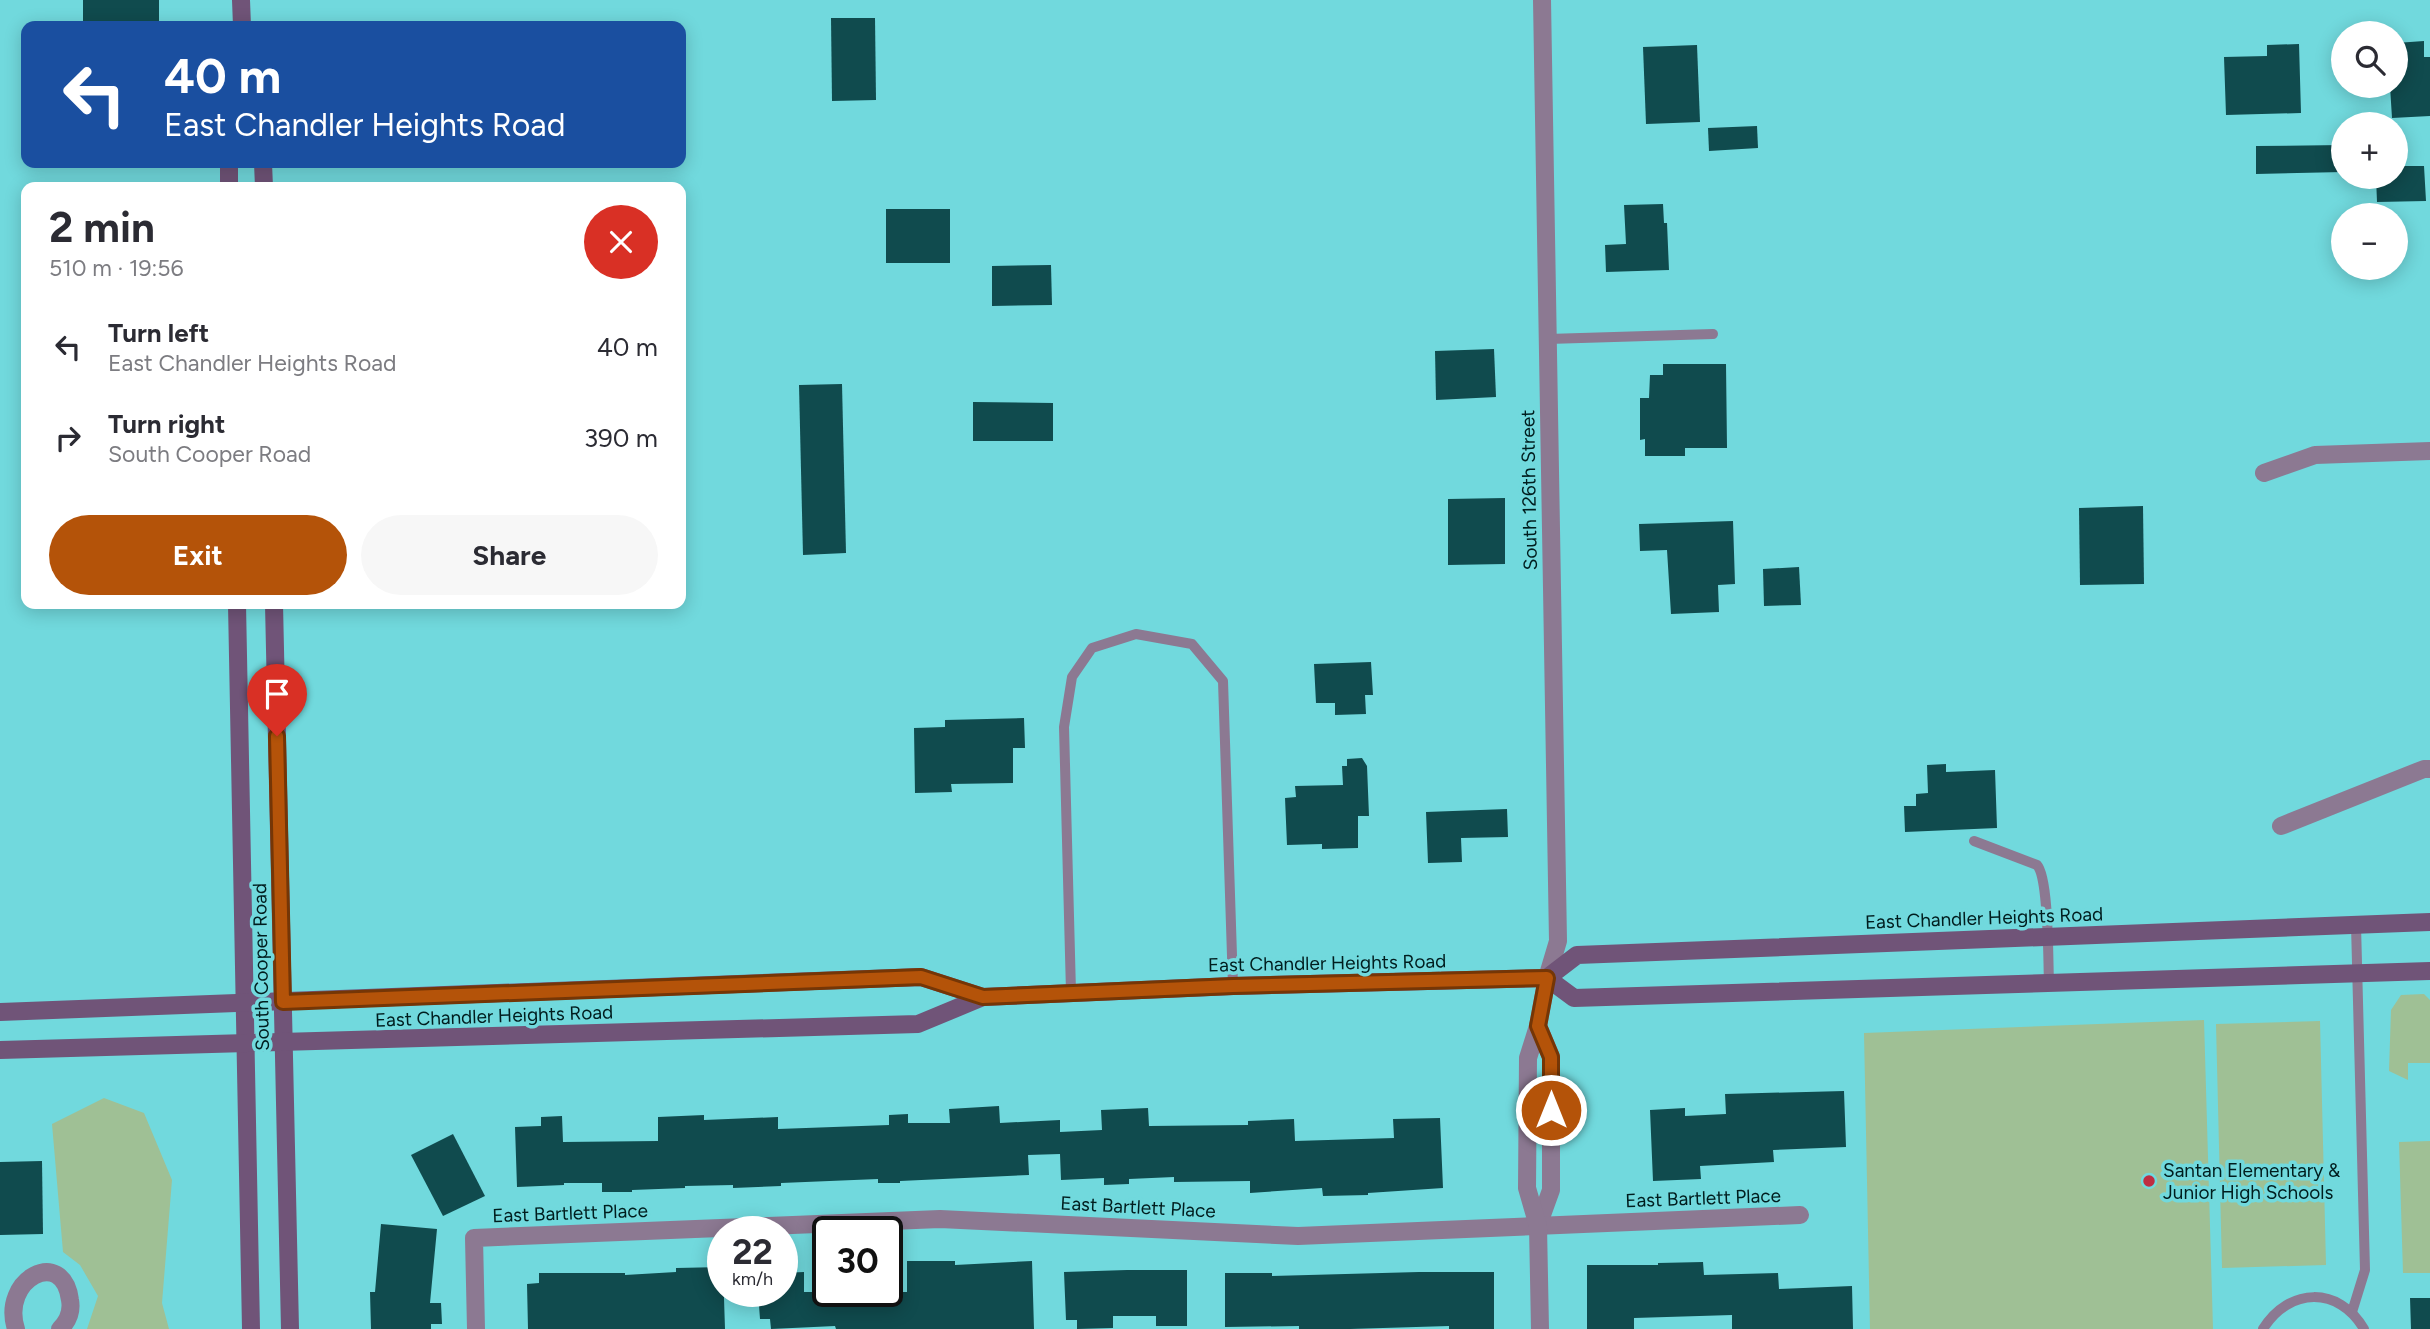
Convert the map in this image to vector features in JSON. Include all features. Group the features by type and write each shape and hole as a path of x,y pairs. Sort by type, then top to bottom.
{"main road":[{"path":"242,0 242,21"},
{"name":"South Cooper Road","path":"237,609 251,1329"},
{"name":"South Cooper Road","path":"274,609 290,1329"},
{"name":"East Chandler Heights Road","path":"0,1050 918,1024 983,997 1233,986 1547,978 1577,955 2430,922"},
{"path":"1547,978 1574,998 2430,971"},
{"name":"East Chandler Heights Road","path":"0,1012 921,977 983,997"}],"street":[{"name":"South 126th Street","path":"1538,1226 1551,1190 1551,1057 1538,1026 1547,978 1558,941 1542,0"},
{"path":"2264,473 2315,454 2430,451"},
{"path":"2281,826 2424,769 2430,769"},
{"name":"East Bartlett Place","path":"476,1329 474,1238 940,1219 1298,1236 1800,1214"},
{"path":"1538,1226 1541,1329"},
{"path":"16,1329 8,1319 5,1309 5,1286 36,1271 57,1277 69,1293 69,1314 60,1329"}],"lane":[{"path":"1548,339 1713,334"},
{"path":"1071,992 1064,727 1072,677 1092,648 1136,634 1192,644 1223,681 1233,986"},
{"path":"1974,841 2037,865 2041,869 2049,983"},
{"path":"2352,1312 2365,1270 2356,925"},
{"path":"2263,1329 2271,1316 2285,1305 2302,1298 2320,1297 2337,1302 2352,1312 2364,1329"}],"green space":[{"path":"2424,994 2430,1000 2430,1063 2408,1063 2408,1080 2389,1071 2391,1010 2401,995"},
{"path":"2204,1020 2213,1329 1870,1329 1864,1033"},
{"path":"2320,1021 2326,1265 2222,1268 2216,1024"},
{"path":"104,1098 144,1113 172,1180 162,1303 169,1329 87,1329 98,1296 80,1265 63,1252 52,1124"},
{"path":"2430,1141 2430,1273 2403,1273 2399,1142"}],"building":[{"path":"83,0 159,0 159,21 83,21"},
{"path":"831,18 875,18 876,100 832,101"},
{"path":"2424,41 2424,57 2430,57 2430,116 2408,117 2408,112 2392,112 2391,98 2408,98 2408,42"},
{"path":"2299,44 2301,113 2226,115 2224,57 2267,56 2267,45"},
{"path":"1697,45 1700,122 1646,124 1643,47"},
{"path":"1757,126 1758,148 1709,151 1708,128"},
{"path":"2331,145 2331,172 2256,174 2256,146"},
{"path":"2408,166 2424,166 2426,201 2377,202 2376,189 2408,189"},
{"path":"1663,204 1664,223 1667,223 1669,270 1606,272 1605,245 1626,244 1624,205"},
{"path":"886,209 950,209 950,263 886,263"},
{"path":"1051,265 1052,305 992,306 992,266"},
{"path":"1494,349 1496,397 1436,400 1435,351"},
{"path":"1663,364 1726,364 1727,448 1685,448 1685,456 1645,456 1645,439 1640,440 1640,398 1649,398 1650,375 1663,375"},
{"path":"842,384 846,553 803,555 799,385"},
{"path":"973,402 1053,403 1053,441 973,441"},
{"path":"1505,498 1505,564 1448,565 1448,499"},
{"path":"2143,506 2144,584 2080,585 2079,508"},
{"path":"1733,521 1735,584 1718,585 1719,612 1671,614 1667,550 1640,551 1639,524"},
{"path":"1799,567 1801,605 1764,606 1763,569"},
{"path":"1371,662 1373,695 1365,695 1366,714 1335,715 1335,703 1316,703 1314,664"},
{"path":"1024,718 1025,748 1013,748 1013,783 951,784 952,792 915,793 914,728 945,727 945,720"},
{"path":"1362,758 1367,766 1369,816 1358,816 1358,848 1322,849 1322,844 1287,845 1285,798 1296,797 1295,786 1343,785 1342,766 1347,766 1347,759"},
{"path":"1946,764 1946,772 1995,770 1997,828 1905,832 1904,806 1916,806 1916,794 1928,793 1927,765"},
{"path":"1507,809 1508,837 1461,838 1462,862 1428,863 1426,812"},
{"path":"1844,1091 1846,1147 1773,1150 1774,1162 1700,1166 1701,1179 1653,1181 1650,1110 1685,1108 1685,1116 1726,1114 1725,1094"},
{"path":"999,1106 1000,1123 1060,1120 1060,1132 1102,1130 1101,1110 1148,1108 1149,1126 1248,1125 1248,1121 1294,1119 1295,1141 1394,1138 1393,1119 1440,1118 1443,1188 1323,1196 1322,1188 1250,1193 1250,1181 1174,1182 1174,1177 1129,1179 1129,1184 1104,1185 1104,1178 1061,1180 1060,1154 1028,1155 1029,1175 900,1183 878,1183 878,1179 733,1188 733,1185 685,1186 632,1192 602,1192 602,1183 517,1187 515,1127 541,1126 541,1117 562,1116 563,1142 658,1141 658,1117 704,1115 704,1120 778,1117 778,1129 889,1125 889,1115 908,1114 908,1123 950,1123 949,1109"},
{"path":"453,1134 485,1196 443,1216 411,1155"},
{"path":"42,1161 43,1234 0,1235 0,1162"},
{"path":"381,1224 437,1229 430,1303 441,1303 442,1324 431,1324 431,1329 371,1329 370,1292 375,1292"},
{"path":"907,1261 955,1261 955,1265 1032,1261 1034,1329 836,1329 835,1326 771,1329 770,1319 760,1319 759,1307 798,1307 798,1272 804,1272 804,1292 812,1292 812,1307 903,1307 903,1292 907,1292"},
{"path":"1703,1262 1704,1275 1778,1273 1779,1289 1852,1286 1853,1329 1732,1329 1732,1315 1634,1318 1634,1329 1587,1329 1587,1265"},
{"path":"707,1267 707,1307 724,1307 725,1329 528,1329 527,1284 539,1283 539,1273 625,1275 676,1272 676,1268"},
{"path":"1187,1270 1187,1326 1156,1326 1156,1316 1113,1316 1113,1328 1077,1329 1077,1320 1066,1320 1064,1272"},
{"path":"1494,1272 1494,1329 1449,1329 1449,1326 1350,1329 1299,1329 1299,1326 1225,1327 1225,1273 1272,1273 1272,1276"},
{"path":"2410,1298 2430,1298 2430,1329 2411,1329"}],"place":[{"name":"Santan Elementary & Junior High Schools","path":"2149,1181"}],"route":[{"path":"277,736 283,1002 921,977 983,997 1233,986 1547,978 1538,1026 1551,1057 1551,1110"}]}
